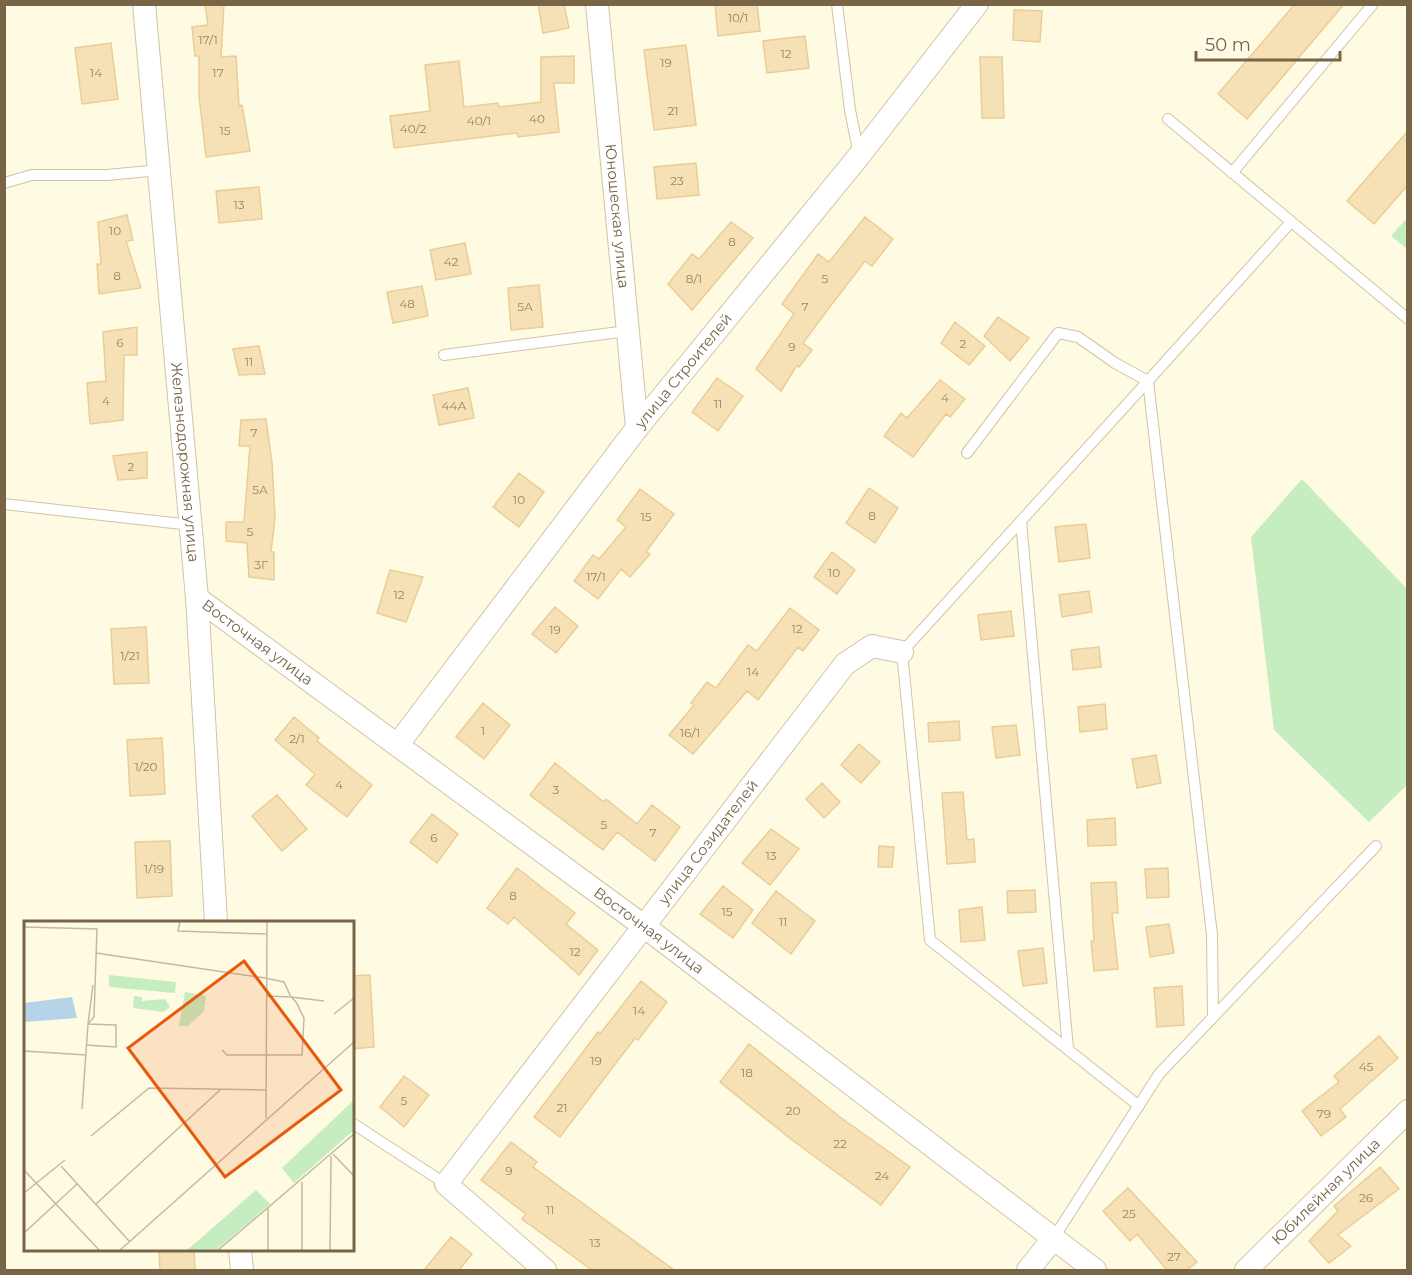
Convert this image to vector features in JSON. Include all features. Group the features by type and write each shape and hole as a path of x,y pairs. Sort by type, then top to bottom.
{"street":[{"name":"Железнодорожная улица","path":"144,4 197,598 216,921"},
{"name":"Юношеская улица","path":"597,4 637,428"},
{"name":"улица Строителей","path":"398,744 637,428 859,156 977,4"},
{"name":"Восточная улица","path":"197,598 645,927 1095,1270"},
{"name":"улица Созидателей","path":"446,1184 845,664 872,646 902,652"},
{"name":"Юбилейная улица","path":"1246,1270 1407,1111"},
{"path":"446,1184 545,1270"},
{"path":"1028,1270 1053,1239"},
{"path":"240,1251 242,1270"}],"lane":[{"path":"837,4 850,110 859,156"},
{"path":"1232,173 1373,4"},
{"path":"1168,119 1407,319"},
{"path":"4,183 32,175 107,175 160,170"},
{"path":"1139,1106 930,940 902,652 1291,222"},
{"path":"444,355 627,331"},
{"path":"967,453 1058,333 1078,337 1115,363 1148,381"},
{"path":"1148,381 1212,935 1213,1017"},
{"path":"4,504 191,525"},
{"path":"1021,521 1068,1049"},
{"path":"1053,1239 1159,1074 1376,846"},
{"path":"354,1124 446,1184"}],"green space":[{"path":"1407,218 1407,249 1391,236"},
{"path":"1302,479 1407,589 1407,785 1369,822 1274,730 1251,537"}],"building":[{"path":"205,4 224,4 221,57 236,56 239,106 242,105 250,151 206,157 199,96 199,56 195,56 192,27 208,25"},
{"path":"538,4 564,4 569,28 543,33"},
{"path":"715,4 757,4 760,31 718,36"},
{"path":"1295,4 1344,4 1247,119 1218,94"},
{"path":"1014,10 1042,11 1040,42 1013,40"},
{"path":"805,36 809,68 767,73 763,41"},
{"path":"111,43 118,99 82,104 75,48"},
{"path":"686,45 696,125 654,130 644,50"},
{"path":"574,56 574,83 554,83 559,132 518,137 517,133 394,148 390,116 430,111 425,65 459,61 464,107 498,103 499,107 541,102 541,57"},
{"path":"980,57 1002,57 1004,118 982,118"},
{"path":"1407,132 1407,186 1374,224 1347,201"},
{"path":"696,163 699,195 657,199 654,167"},
{"path":"259,187 262,219 219,223 216,191"},
{"path":"127,215 133,240 126,241 141,288 99,294 97,264 101,264 98,222"},
{"path":"865,217 893,239 872,266 865,261 803,343 812,350 799,367 797,365 781,391 756,369 794,314 782,304 818,254 829,262"},
{"path":"731,222 753,238 692,310 668,284 692,254 699,259"},
{"path":"465,243 471,274 436,280 430,250"},
{"path":"539,285 543,327 511,330 508,288"},
{"path":"422,286 428,316 393,323 387,292"},
{"path":"998,317 1029,338 1010,361 984,336"},
{"path":"955,322 985,346 969,365 941,343"},
{"path":"137,327 137,355 124,355 123,420 90,424 87,383 106,381 103,332"},
{"path":"259,346 265,374 239,375 233,349"},
{"path":"717,378 743,396 718,431 692,412"},
{"path":"940,380 965,399 950,417 946,414 913,457 884,436 901,413 907,418"},
{"path":"468,388 474,418 439,425 433,395"},
{"path":"266,419 272,463 275,518 271,552 274,552 274,580 249,577 247,543 226,541 226,522 244,522 250,446 239,446 241,420"},
{"path":"147,452 147,478 118,480 113,456"},
{"path":"519,473 544,492 519,527 493,507"},
{"path":"869,488 898,508 875,543 846,523"},
{"path":"640,489 674,514 646,552 650,554 630,577 621,569 598,599 574,581 593,555 599,559 626,527 617,520"},
{"path":"1086,524 1090,558 1059,562 1055,527"},
{"path":"832,552 855,570 837,594 814,577"},
{"path":"390,570 423,577 406,622 377,613"},
{"path":"1089,591 1092,612 1062,617 1059,595"},
{"path":"555,607 578,626 556,653 532,634"},
{"path":"790,608 819,630 803,651 798,647 758,700 747,691 693,754 669,735 694,705 691,703 707,682 716,688 748,645 757,651"},
{"path":"1011,611 1014,636 981,640 978,615"},
{"path":"146,627 149,683 114,684 111,629"},
{"path":"1099,647 1101,667 1073,670 1071,650"},
{"path":"483,703 510,725 484,759 456,737"},
{"path":"1105,704 1107,729 1080,732 1078,707"},
{"path":"294,717 319,738 317,741 372,785 347,817 306,785 315,774 275,740"},
{"path":"959,721 960,740 929,742 928,723"},
{"path":"1016,725 1020,755 996,758 992,727"},
{"path":"162,738 165,794 130,796 127,740"},
{"path":"859,744 880,762 861,783 841,765"},
{"path":"1156,755 1161,783 1137,788 1132,759"},
{"path":"555,763 604,802 606,799 637,824 652,805 680,827 655,861 617,832 603,850 530,795"},
{"path":"822,783 840,802 824,818 806,799"},
{"path":"963,792 967,840 974,839 975,862 947,864 942,793"},
{"path":"277,795 307,829 282,851 252,816"},
{"path":"432,814 458,834 437,863 410,842"},
{"path":"1115,818 1116,845 1088,846 1087,820"},
{"path":"771,829 799,849 770,885 742,863"},
{"path":"170,841 172,896 137,898 135,842"},
{"path":"879,846 894,847 892,867 878,867"},
{"path":"517,868 575,913 566,924 598,950 579,975 514,917 508,924 487,908"},
{"path":"1168,868 1169,897 1147,898 1145,869"},
{"path":"1116,882 1118,913 1112,913 1118,969 1094,971 1091,941 1094,941 1091,883"},
{"path":"723,886 753,910 733,938 700,914"},
{"path":"1035,890 1036,912 1008,913 1007,891"},
{"path":"776,891 815,921 791,954 752,923"},
{"path":"982,907 985,940 961,942 959,910"},
{"path":"1169,924 1174,953 1150,957 1146,927"},
{"path":"1043,948 1047,983 1023,986 1018,951"},
{"path":"370,975 374,1047 354,1049 354,976"},
{"path":"641,981 667,1002 638,1040 635,1038 560,1137 534,1117 598,1032 600,1034"},
{"path":"1182,986 1184,1025 1157,1027 1154,988"},
{"path":"1379,1036 1398,1058 1340,1109 1346,1117 1321,1136 1302,1111 1339,1082 1334,1076"},
{"path":"749,1044 840,1117 910,1167 881,1205 792,1140 720,1082"},
{"path":"404,1076 429,1095 404,1127 380,1107"},
{"path":"511,1142 537,1162 533,1167 674,1270 592,1270 522,1219 526,1214 481,1180"},
{"path":"1380,1167 1399,1189 1338,1235 1351,1246 1329,1263 1309,1241 1338,1211 1334,1206"},
{"path":"1128,1188 1197,1262 1187,1270 1167,1270 1137,1234 1130,1241 1103,1211"},
{"path":"451,1237 472,1254 459,1270 424,1270"},
{"path":"159,1251 194,1251 195,1270 160,1270"}]}
